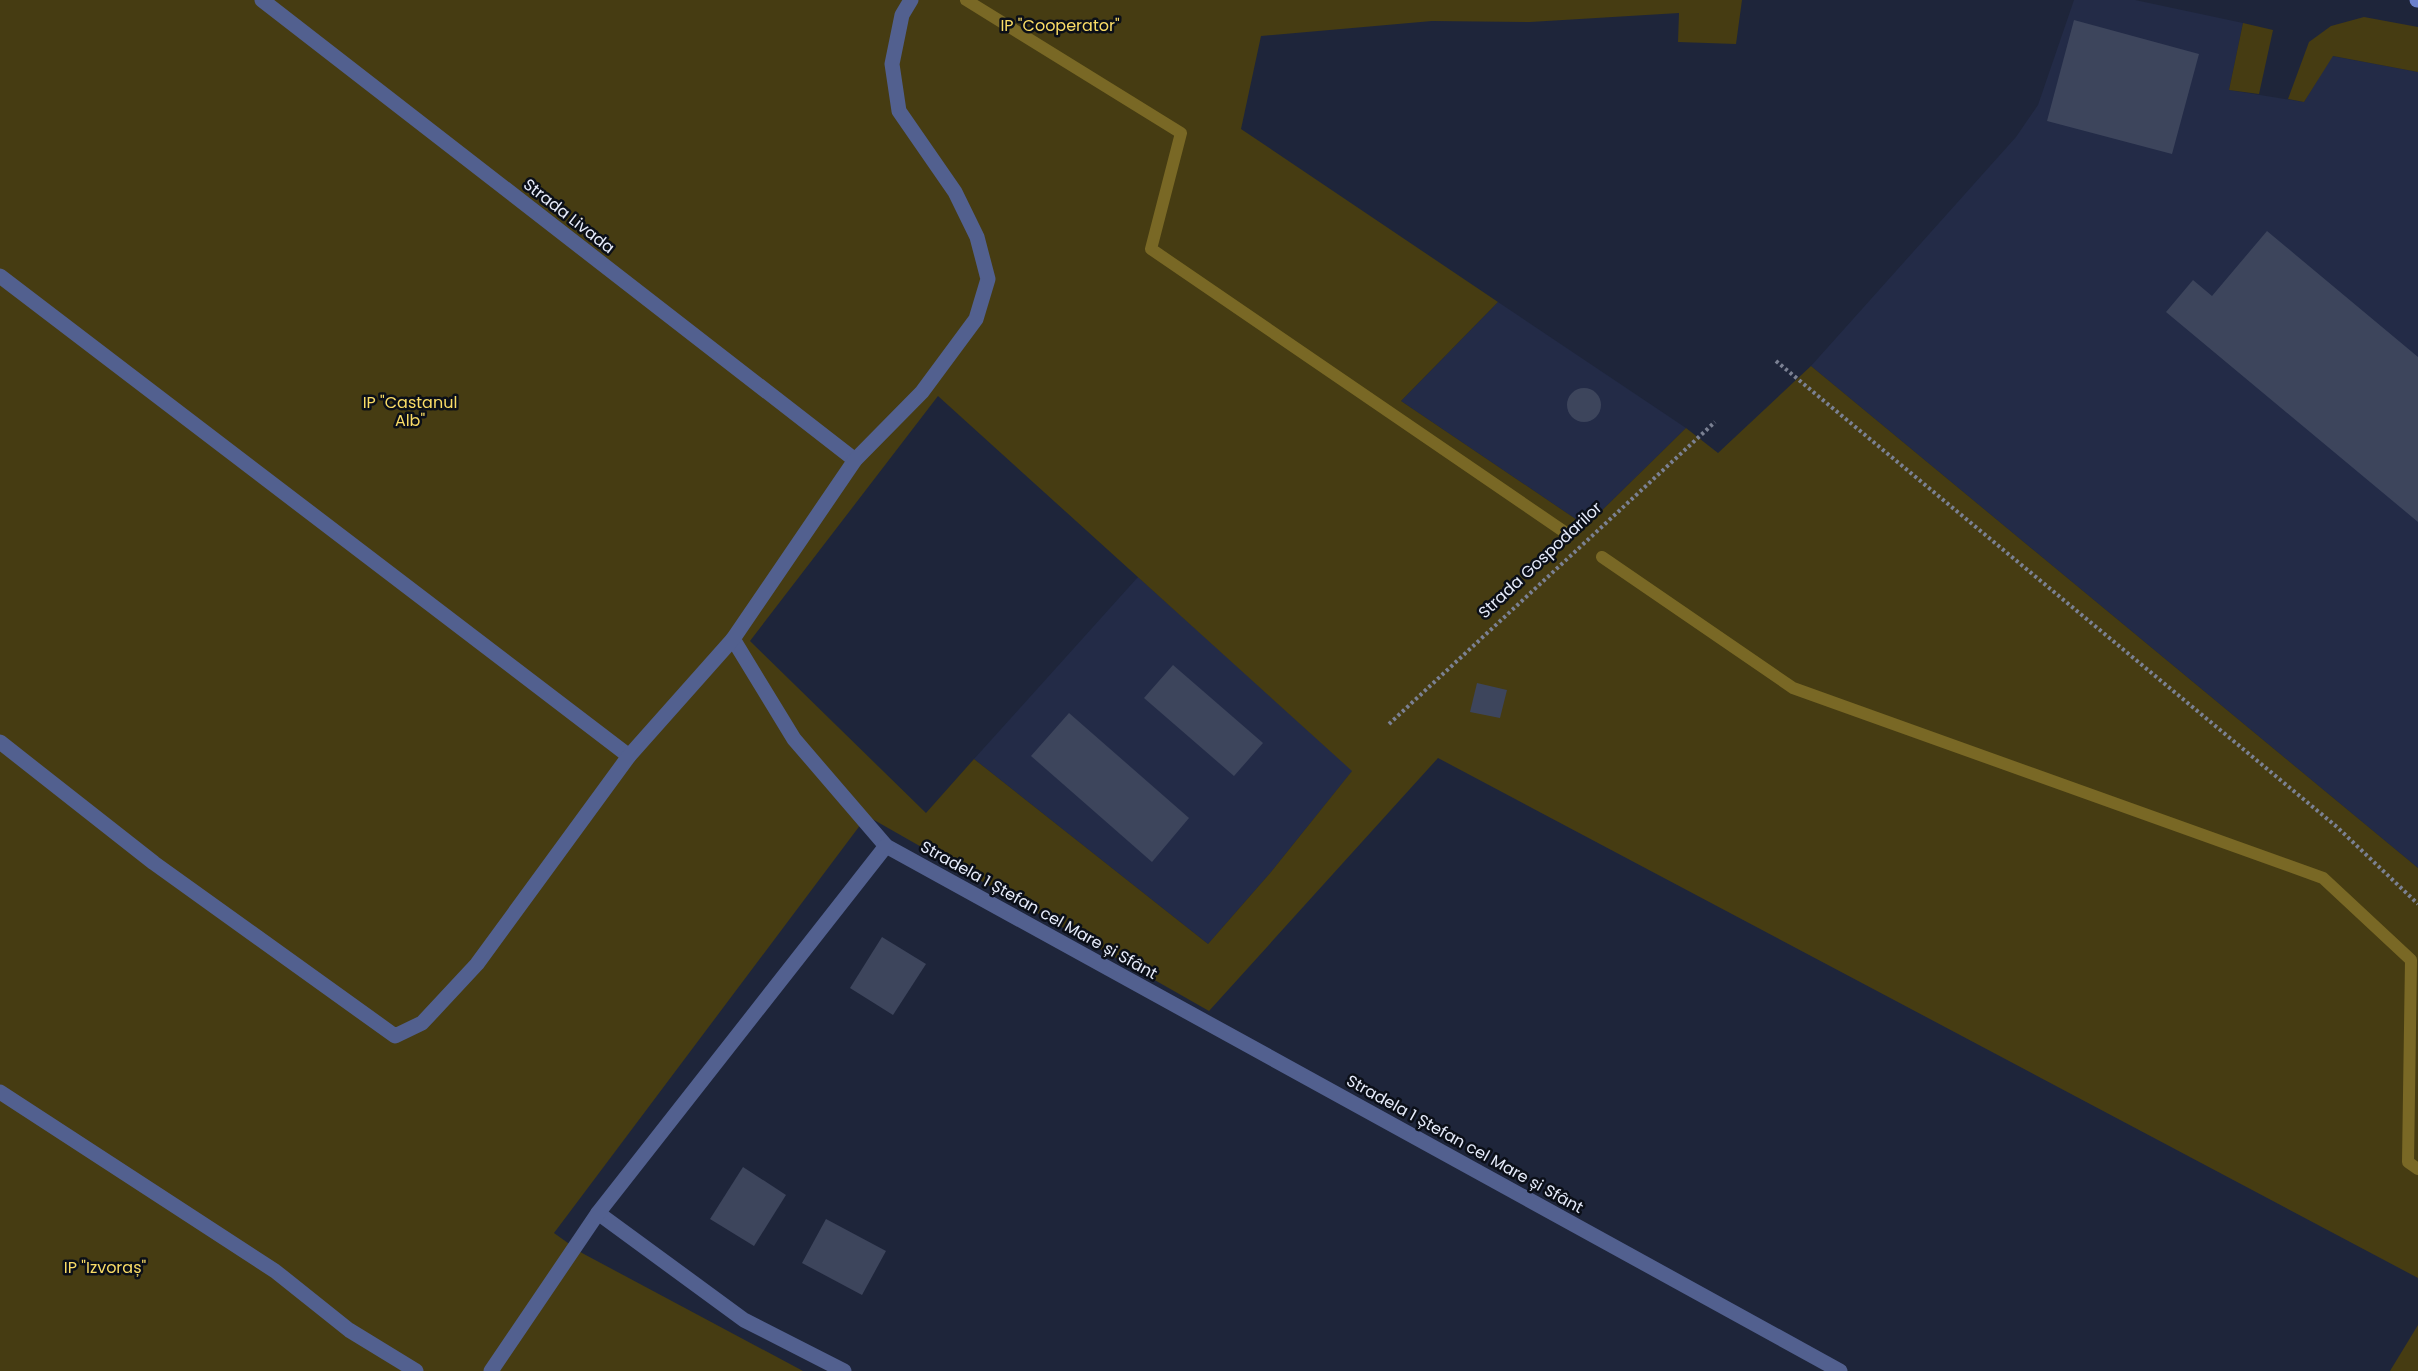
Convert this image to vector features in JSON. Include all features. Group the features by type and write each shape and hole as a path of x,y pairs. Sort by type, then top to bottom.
{"street":[{"name":"Strada Livada","path":"262,0 855,460"},
{"path":"0,742 154,864 395,1036 422,1023 477,964 628,756 733,639 855,460 922,392 976,319 988,279 977,237 955,192 899,111 892,64 902,15 911,0"},
{"path":"0,276 628,756"},
{"path":"490,1371 598,1213 886,846 794,739 733,639"},
{"name":"Stradela 1 Ștefan cel Mare și Sfânt","path":"886,846 1840,1371"},
{"path":"0,1092 275,1271 349,1330 416,1371"},
{"path":"598,1213 744,1320 843,1371"}],"path":[{"path":"1776,361 2337,827 2418,904"},
{"name":"Strada Gospodarilor","path":"1389,724 1715,422"}],"shaded area":[{"path":"2074,0 2135,0 2243,23 2229,90 2304,102 2332,56 2418,72 2418,868 1811,366 2016,137 2038,105"},
{"path":"1498,302 1686,428 1586,526 1401,401"},
{"path":"1138,577 1353,770 1271,872 1208,944 974,759"}],"green space":[{"path":"0,0 1742,0 1736,44 1678,42 1679,13 1530,22 1432,21 1261,36 1241,129 1498,302 1401,401 1586,526 1686,428 1718,453 1811,366 2418,868 2418,1278 1438,758 1209,1011 867,816 554,1233 582,1253 803,1371 0,1371","holes":["938,396 1352,771 1271,872 1208,944 974,759 926,813 750,641"]},
{"path":"2364,17 2418,27 2418,72 2333,56 2304,102 2288,99 2309,42 2331,26"},
{"path":"2243,23 2273,30 2259,94 2229,90"},
{"path":"2418,1325 2418,1371 2390,1371"}],"building":[{"path":"2074,20 2199,54 2172,154 2047,121"},
{"path":"2267,231 2418,357 2418,522 2166,312 2193,280 2212,296"},
{"path":"1584,388 1596,393 1601,405 1596,417 1584,422 1572,417 1567,405 1572,393"},
{"path":"1173,665 1263,743 1234,776 1144,698"},
{"path":"1477,683 1507,690 1500,718 1470,712"},
{"path":"1069,713 1189,818 1152,862 1031,756"},
{"path":"882,937 926,964 893,1015 850,988"},
{"path":"743,1167 786,1195 754,1246 710,1219"},
{"path":"826,1219 886,1251 862,1295 802,1263"}],"waterway":[{"path":"966,0 1181,133 1151,249 1569,535"},
{"path":"1602,557 1793,688 2323,878 2411,960 2408,1162 2418,1169"}],"park label":[{"name":"IP \"Cooperator\"","path":"1060,25"},
{"name":"IP \"Castanul Alb\"","path":"410,411"},
{"name":"IP \"Izvoraș\"","path":"105,1267"}]}
